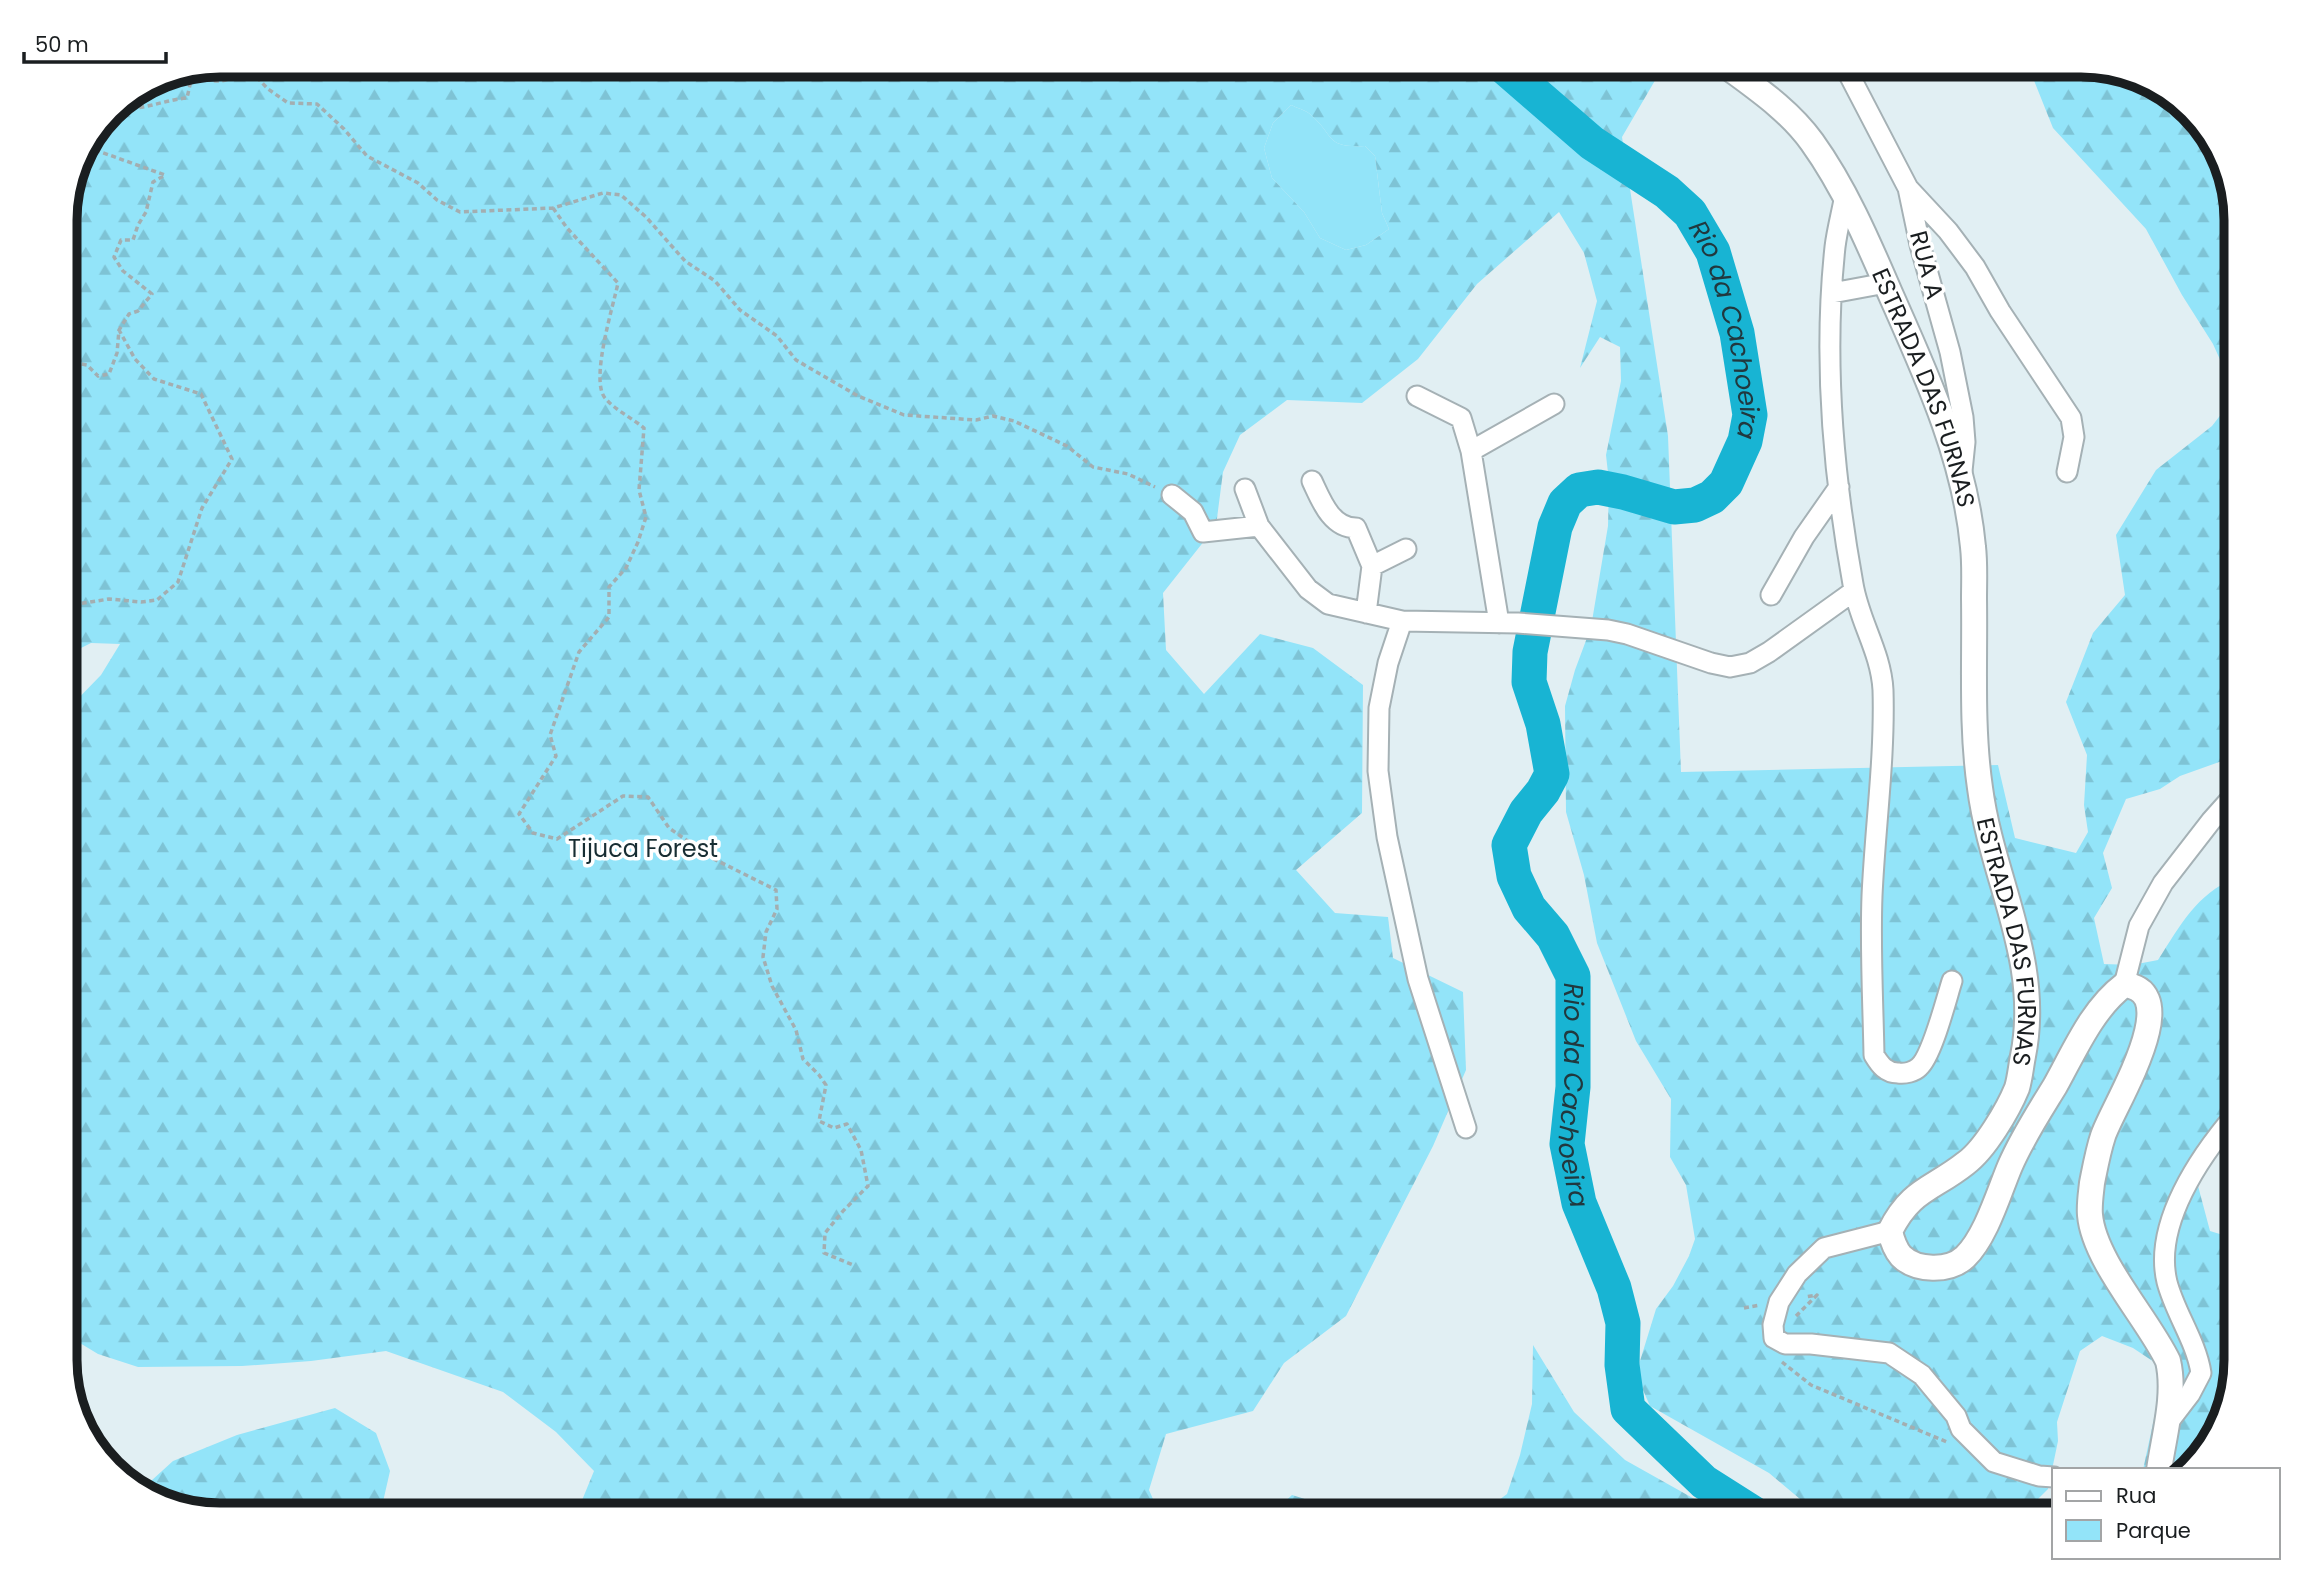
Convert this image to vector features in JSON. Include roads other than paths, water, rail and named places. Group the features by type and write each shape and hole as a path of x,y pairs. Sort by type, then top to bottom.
{"main road":[{"name":"ESTRADA DAS FURNAS","path":"1741,77 1789,114 1813,143 1845,195 1923,367 1961,479 1973,547 1976,746 1980,790 1992,851 2019,937 2026,978 2029,1027 2017,1087 1977,1153 1966,1164 1916,1195 1899,1214 1890,1231 1901,1256 1924,1267 1946,1267 1964,1258 1978,1240 2016,1153 2088,1028 2113,994 2124,985"},
{"path":"2124,985 2141,991 2148,999 2150,1022 2103,1136 2092,1183 2090,1216 2095,1235 2109,1264 2168,1361 2170,1373 2167,1424 2159,1468"}],"street":[{"name":"RUA A","path":"1850,77 1908,188 1920,245 1950,352 1963,417 1965,442 1961,479"},
{"path":"1908,188 1975,267 2071,418 2074,438 2067,472"},
{"path":"1845,195 1835,246 1831,406 1854,591 1877,654 1883,689 1879,806 1872,897 1874,1055 1881,1066 1891,1073 1905,1074 1918,1068 1926,1057 1952,981"},
{"path":"1832,293 1886,283"},
{"path":"1417,396 1461,418 1471,452 1508,623"},
{"path":"1471,452 1554,404"},
{"path":"1312,481 1328,513 1347,528 1356,528 1372,566 1366,612"},
{"path":"1771,595 1804,537 1839,487"},
{"path":"1245,489 1259,526 1308,589 1328,604 1402,621 1577,626 1627,634 1730,667 1750,663 1769,652 1854,591"},
{"path":"1172,495 1193,512 1203,532 1259,526"},
{"path":"1372,566 1406,549"},
{"path":"1402,621 1388,663 1379,708 1378,771 1387,838 1423,995 1466,1128"},
{"path":"2124,985 2139,926 2163,884 2224,806"},
{"path":"2167,1424 2190,1394 2201,1373 2167,1282 2165,1262 2169,1225 2178,1200 2224,1128"},
{"path":"1890,1231 1824,1248 1797,1274 1779,1302 1773,1325 1774,1338 1785,1344 1811,1344 1889,1353 1922,1375 1956,1416 1961,1429 1994,1462 2039,1476 2052,1477"}],"waterway":[{"name":"Rio da Cachoeira","path":"1516,77 1592,143 1667,192 1690,213 1713,252 1737,333 1750,415 1745,441 1726,483 1712,497 1695,505 1674,507 1598,487 1579,490 1565,503 1555,527 1530,652 1529,682 1543,724 1552,774 1543,791 1526,812 1509,845 1514,876 1529,908 1553,936 1573,976 1573,1087 1567,1144 1579,1203 1614,1288 1623,1323 1622,1365 1628,1409 1704,1482 1737,1503"}],"park label":[{"name":"Tijuca Forest","path":"643,848"}]}
